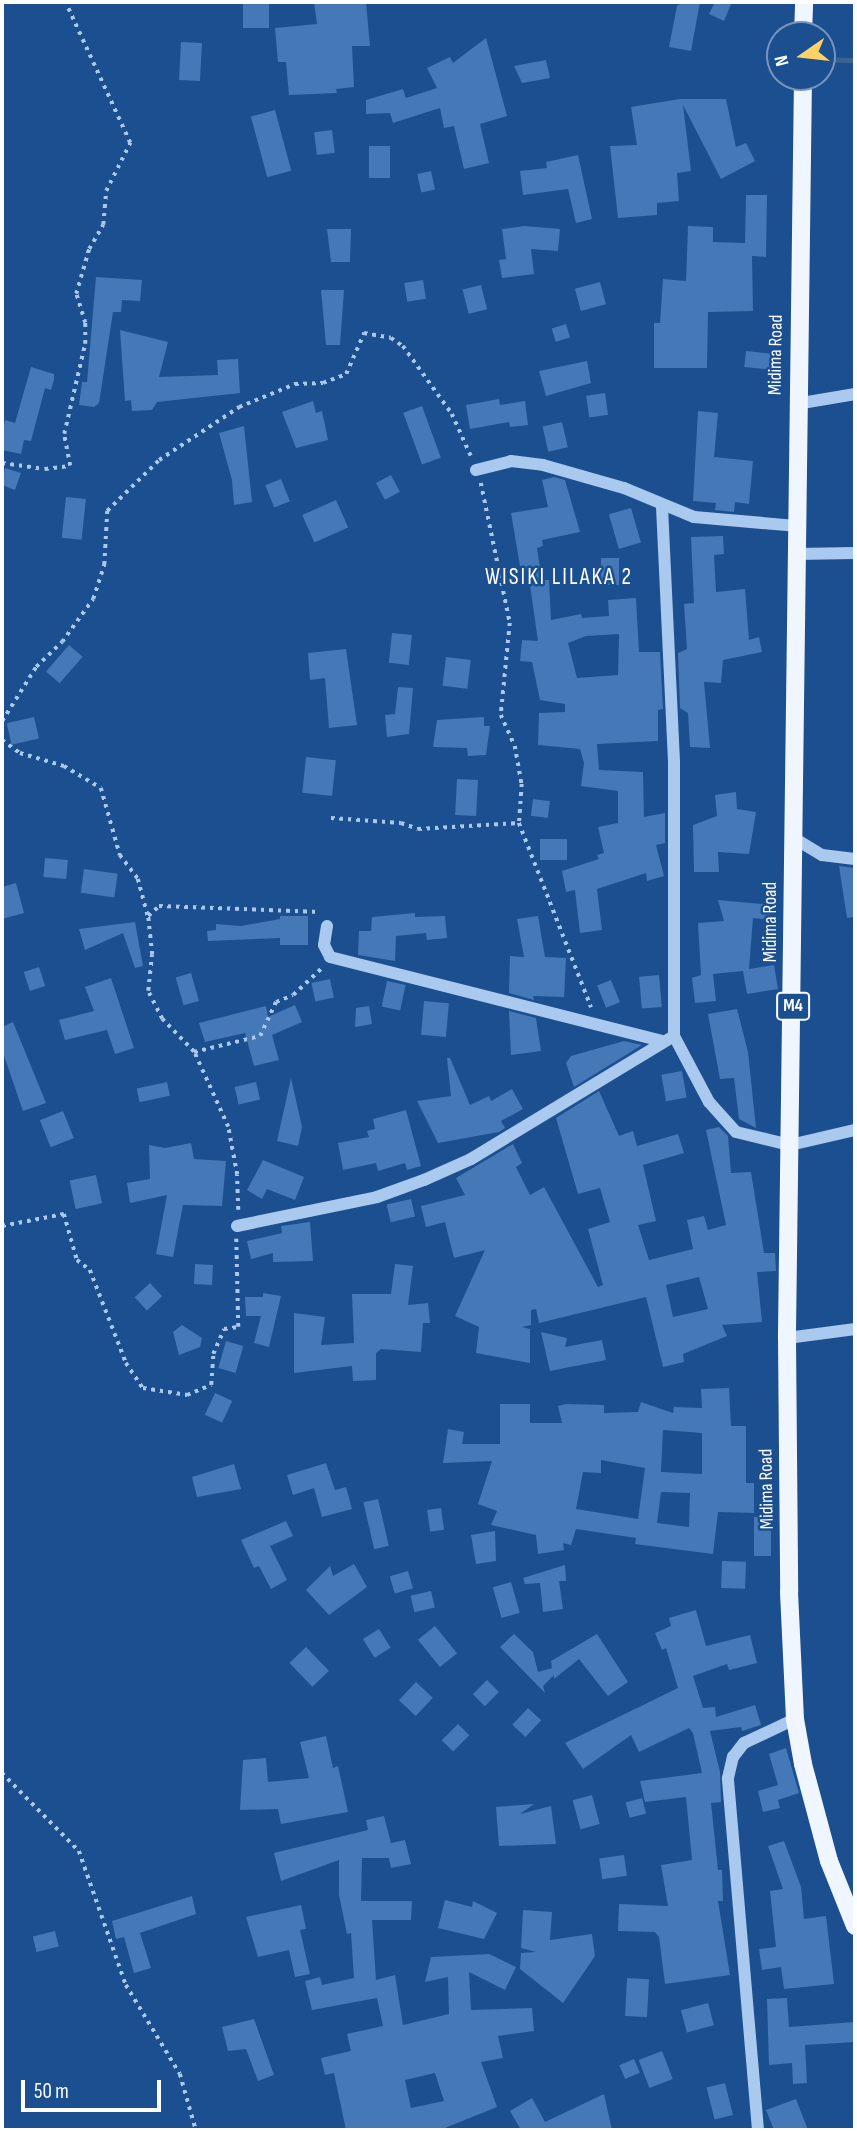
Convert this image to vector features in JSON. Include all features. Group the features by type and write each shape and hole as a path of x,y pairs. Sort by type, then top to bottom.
{"main road":[{"path":"803,21 804,2"},
{"name":"Midima Road","path":"803,91 796,404 786,1338 795,1719 829,1861 855,1926"}],"street":[{"path":"796,404 855,394"},
{"path":"476,470 511,461 566,470 624,488 662,507 732,523 796,526"},
{"path":"662,507 674,762 668,1039 709,1102 736,1132 790,1146 855,1130"},
{"path":"796,554 855,554"},
{"path":"792,837 822,855 855,859"},
{"path":"327,926 324,945 330,957 668,1039"},
{"path":"237,1226 377,1197 424,1180 471,1159 618,1072 668,1039"},
{"path":"786,1338 855,1329"},
{"path":"758,2130 728,1778 733,1757 744,1743 795,1719"}],"path":[{"path":"2,463 70,466 64,434 85,344 85,323 76,294 89,249 103,225 106,191 130,143 65,2"},
{"path":"2,721 36,667 62,642 93,599 104,565 107,510 159,460 239,407 295,384 323,383 346,374 364,333 391,338 403,346 452,414 476,470 510,622 501,715 515,746 522,784 519,823 597,1022"},
{"path":"2,740 20,753 64,766 101,788 120,855 138,879 148,916 152,955 148,991 162,1019 194,1052 228,1127 237,1175 237,1327 224,1329 213,1354 211,1385 187,1395 143,1388 126,1363 90,1270 77,1260 64,1214 2,1226"},
{"path":"331,818 401,823 418,830 519,823"},
{"path":"148,916 159,906 277,908 326,913 327,926"},
{"path":"194,1052 260,1036 276,1002 293,995 330,957"},
{"path":"2,1773 79,1851 126,1985 180,2074 195,2130"}],"building":[{"path":"243,2 269,2 269,28 243,28"},
{"path":"314,2 366,2 370,46 352,46 354,87 336,89 337,93 289,95 286,62 278,62 275,28 317,24"},
{"path":"683,2 700,2 691,51 669,47 677,6"},
{"path":"715,2 732,2 724,21 709,14"},
{"path":"486,38 507,116 480,124 489,163 464,169 454,126 444,128 440,108 393,123 390,113 366,114 366,100 403,89 406,98 437,88 427,68 450,57 453,63"},
{"path":"181,42 202,43 200,81 179,80"},
{"path":"546,60 550,78 522,83 514,66"},
{"path":"680,99 726,99 736,147 746,143 755,161 721,179 683,105 691,171 677,173 679,201 657,203 657,215 618,218 610,146 637,145 631,107"},
{"path":"275,110 291,171 267,177 251,116"},
{"path":"332,130 335,153 317,155 314,132"},
{"path":"369,146 390,146 390,178 369,178"},
{"path":"578,155 592,219 576,223 568,189 523,195 520,171 547,168 546,162"},
{"path":"431,171 435,190 421,192 417,174"},
{"path":"746,195 767,195 766,257 752,256 753,311 708,312 707,368 654,368 654,323 660,323 663,279 686,281 688,226 713,227 713,242 745,243"},
{"path":"524,226 560,229 558,251 531,249 534,274 502,278 499,260 506,259 502,229"},
{"path":"327,229 351,229 350,262 331,262"},
{"path":"96,277 142,280 140,301 122,300 121,312 113,312 99,403 94,407 79,405 82,382 87,382"},
{"path":"423,280 426,299 407,302 404,283"},
{"path":"600,282 606,304 581,311 575,289"},
{"path":"481,285 487,309 469,314 463,290"},
{"path":"321,290 344,290 340,345 326,345"},
{"path":"566,324 570,337 556,342 552,328"},
{"path":"120,330 168,342 159,377 218,375 217,360 238,359 240,393 157,402 152,410 132,411 131,400 125,401"},
{"path":"746,351 777,354 775,370 744,367"},
{"path":"587,361 591,383 546,396 539,371"},
{"path":"31,367 54,374 51,390 45,388 31,441 24,440 21,454 2,450 5,420 15,423"},
{"path":"605,393 608,415 589,417 586,396"},
{"path":"499,399 500,405 525,401 528,425 510,427 509,422 470,429 466,405"},
{"path":"313,401 316,413 322,411 328,440 296,448 282,412"},
{"path":"422,406 441,458 422,465 403,413"},
{"path":"698,411 718,413 714,457 753,461 749,504 735,502 734,512 715,510 716,503 693,501"},
{"path":"562,422 568,447 548,452 543,426"},
{"path":"244,426 252,502 234,505 232,480 219,433"},
{"path":"5,468 21,473 15,490 2,485"},
{"path":"391,475 400,492 385,500 376,483"},
{"path":"554,477 565,480 580,532 542,540 543,546 537,548 542,580 549,580 551,620 581,614 582,618 609,616 608,600 636,598 639,652 660,652 663,709 658,710 658,741 597,744 599,770 643,772 644,817 665,813 665,843 656,845 664,876 647,881 646,873 597,889 602,930 580,933 575,890 566,892 562,871 599,859 597,855 604,853 598,827 618,823 618,791 581,786 584,763 580,749 538,745 539,713 565,712 565,704 540,700 532,662 520,661 522,640 538,641 528,571 521,572 511,513 548,507 542,480","holes":["619,634 618,675 577,678 568,643 586,636"]},
{"path":"281,479 290,501 274,508 265,485"},
{"path":"66,497 86,499 82,540 62,538"},
{"path":"336,500 348,527 314,542 302,515"},
{"path":"631,508 641,543 619,549 609,514"},
{"path":"723,536 724,554 714,555 716,592 745,589 749,640 759,637 762,652 723,660 721,683 704,682 710,748 690,747 688,713 680,708 678,653 687,649 684,604 694,603 691,537"},
{"path":"601,558 619,558 619,585 601,585"},
{"path":"392,633 412,635 409,665 389,663"},
{"path":"69,645 83,657 60,683 46,671"},
{"path":"346,649 357,725 329,728 325,678 310,680 308,653"},
{"path":"446,657 471,660 467,689 442,686"},
{"path":"398,687 413,688 409,734 387,737 385,715 395,714"},
{"path":"34,717 39,738 12,745 7,723"},
{"path":"484,717 484,726 490,726 486,755 468,756 467,748 433,747 437,720"},
{"path":"306,757 336,760 332,796 302,793"},
{"path":"457,779 478,780 476,816 455,815"},
{"path":"736,792 737,809 756,812 749,854 718,852 719,872 694,872 693,825 717,816 715,795"},
{"path":"533,799 550,801 548,818 531,816"},
{"path":"540,839 567,839 567,860 540,860"},
{"path":"45,858 68,860 66,879 43,877"},
{"path":"839,866 855,868 855,917 847,918"},
{"path":"84,869 118,874 114,897 81,893"},
{"path":"16,883 24,913 2,919 2,887"},
{"path":"718,900 772,905 771,920 753,918 749,969 774,965 778,989 747,994 743,971 713,974 716,1001 695,1003 692,978 701,975 698,923 724,921"},
{"path":"415,913 415,917 445,916 447,938 427,940 426,933 396,936 395,961 358,955 359,931 371,931 372,917"},
{"path":"280,916 308,916 308,945 280,945 280,938 208,941 207,931 216,930 216,924 241,926 280,919"},
{"path":"538,916 545,957 566,958 564,997 533,996 534,1000 509,993 510,956 524,957 517,919"},
{"path":"135,922 143,966 135,968 123,933 85,950 79,929"},
{"path":"39,967 45,986 30,991 24,972"},
{"path":"191,973 199,1001 184,1005 176,977"},
{"path":"659,975 662,1007 642,1009 639,977"},
{"path":"111,978 134,1048 115,1054 107,1030 65,1040 59,1020 94,1011 85,987"},
{"path":"330,979 334,998 315,1002 311,983"},
{"path":"611,980 620,1002 606,1008 597,986"},
{"path":"387,981 406,985 400,1010 382,1006"},
{"path":"424,1001 449,1003 446,1037 421,1035"},
{"path":"295,1005 302,1022 272,1035 279,1060 254,1066 245,1033 205,1042 199,1023 266,1006 268,1017"},
{"path":"369,1006 372,1024 355,1027 356,1008"},
{"path":"737,1009 748,1052 756,1128 739,1119 734,1078 720,1079 708,1014"},
{"path":"509,1011 536,1018 541,1051 511,1055"},
{"path":"13,1022 46,1103 23,1111 2,1050 2,1027"},
{"path":"624,1041 642,1045 574,1087 566,1063 571,1056"},
{"path":"447,1058 450,1058 470,1105 489,1096 491,1101 512,1089 523,1109 501,1121 505,1128 499,1132 438,1143 417,1101 451,1096"},
{"path":"682,1071 687,1098 666,1101 661,1075"},
{"path":"291,1078 302,1127 298,1146 277,1141"},
{"path":"167,1082 170,1096 140,1102 137,1088"},
{"path":"256,1082 260,1100 239,1104 235,1087"},
{"path":"599,1091 619,1136 633,1131 637,1146 678,1134 684,1153 643,1165 656,1221 638,1225 649,1260 693,1249 687,1220 704,1216 708,1230 726,1225 706,1130 719,1127 728,1136 731,1173 751,1172 764,1253 775,1253 776,1271 757,1272 762,1322 722,1325 727,1336 683,1354 684,1362 663,1367 646,1297 539,1323 536,1309 531,1310 531,1325 522,1327 530,1329 530,1363 476,1353 479,1327 455,1316 485,1250 454,1258 445,1222 426,1227 421,1206 465,1195 456,1178 513,1144 522,1163 516,1167 530,1195 544,1187 598,1287 603,1285 588,1229 610,1222 600,1188 578,1194 556,1118","holes":["699,1277 708,1309 673,1317 666,1285"]},
{"path":"406,1110 421,1166 407,1170 405,1163 378,1171 376,1163 343,1170 338,1143 369,1137 367,1131 375,1129 373,1119"},
{"path":"63,1111 74,1138 51,1147 40,1120"},
{"path":"191,1143 194,1159 226,1161 222,1206 183,1205 173,1257 156,1254 167,1195 130,1203 127,1183 150,1179 149,1145 165,1148"},
{"path":"263,1160 304,1177 295,1200 267,1189 262,1199 247,1190"},
{"path":"96,1175 102,1203 76,1209 70,1181"},
{"path":"411,1199 415,1217 391,1222 387,1205"},
{"path":"310,1222 313,1261 273,1262 273,1253 251,1259 247,1241 282,1233 281,1226"},
{"path":"195,1264 213,1265 212,1285 194,1284"},
{"path":"395,1264 413,1266 408,1305 428,1303 430,1323 423,1323 421,1352 381,1349 376,1353 376,1380 353,1381 352,1366 294,1373 294,1313 325,1317 321,1345 354,1343 352,1294 391,1294"},
{"path":"150,1283 162,1296 147,1310 135,1297"},
{"path":"263,1293 281,1296 269,1347 254,1343 261,1316 246,1316 245,1297 263,1297"},
{"path":"182,1325 202,1338 200,1347 179,1355 173,1332"},
{"path":"541,1332 567,1338 565,1347 602,1340 606,1360 550,1371"},
{"path":"226,1341 243,1346 236,1373 218,1368"},
{"path":"729,1388 731,1426 746,1426 746,1483 754,1483 754,1513 718,1512 713,1554 635,1544 636,1538 576,1529 571,1545 563,1543 564,1550 538,1554 536,1535 491,1525 497,1511 478,1504 492,1461 443,1463 448,1429 464,1432 462,1444 500,1444 500,1404 530,1404 530,1423 562,1423 558,1406 566,1404 604,1405 604,1413 638,1412 641,1402 673,1413 674,1407 702,1408 701,1389","holes":["663,1430 702,1433 702,1474 661,1472","601,1460 645,1468 638,1519 576,1509 583,1472 601,1473","661,1492 690,1493 689,1527 657,1523"]},
{"path":"215,1393 232,1401 222,1423 205,1415"},
{"path":"326,1463 335,1490 346,1487 352,1509 322,1517 314,1488 293,1495 287,1475"},
{"path":"234,1464 241,1489 197,1497 192,1477"},
{"path":"378,1499 389,1546 374,1549 363,1502"},
{"path":"441,1508 444,1530 430,1532 427,1510"},
{"path":"754,1517 771,1517 771,1556 754,1556"},
{"path":"286,1521 293,1536 270,1546 287,1580 271,1589 259,1566 254,1568 241,1540"},
{"path":"495,1531 496,1561 476,1564 471,1535"},
{"path":"722,1561 746,1562 745,1589 721,1588"},
{"path":"354,1564 367,1587 329,1615 306,1590 330,1566 333,1576"},
{"path":"565,1565 566,1581 559,1581 563,1609 543,1612 540,1583 525,1584 523,1578"},
{"path":"408,1571 413,1588 395,1594 390,1576"},
{"path":"511,1582 520,1613 502,1618 493,1587"},
{"path":"431,1591 435,1608 414,1612 411,1596"},
{"path":"696,1610 706,1646 750,1635 757,1663 729,1670 727,1664 693,1676 703,1708 715,1707 716,1717 755,1705 761,1725 742,1731 741,1727 710,1731 720,1772 721,1802 711,1803 718,1870 722,1870 723,1901 718,1901 730,1975 665,1984 659,1937 655,1932 618,1931 619,1904 668,1906 661,1865 692,1860 686,1797 645,1802 640,1781 702,1773 693,1733 689,1728 639,1752 631,1735 583,1769 565,1743 678,1688 666,1648 662,1650 655,1633 671,1626 669,1618"},
{"path":"435,1626 457,1653 440,1667 418,1640"},
{"path":"379,1629 391,1648 375,1658 363,1639"},
{"path":"514,1634 533,1652 538,1672 552,1668 551,1661 597,1634 628,1682 608,1696 579,1659 554,1679 554,1675 543,1686 545,1693 500,1647"},
{"path":"306,1647 329,1671 312,1687 289,1663"},
{"path":"487,1680 499,1692 485,1706 473,1694"},
{"path":"416,1682 433,1698 416,1716 399,1700"},
{"path":"528,1708 541,1720 525,1737 512,1725"},
{"path":"458,1724 469,1735 453,1752 442,1740"},
{"path":"326,1736 333,1768 338,1766 348,1812 281,1824 278,1809 240,1810 243,1760 266,1758 268,1782 309,1778 300,1742"},
{"path":"786,1748 799,1793 778,1800 780,1808 763,1812 758,1791 778,1785 769,1754"},
{"path":"592,1795 600,1824 580,1829 573,1800"},
{"path":"642,1798 646,1813 630,1818 626,1802"},
{"path":"534,1804 520,1814 551,1806 556,1844 499,1846 496,1807"},
{"path":"384,1816 391,1843 405,1840 411,1864 391,1868 389,1858 362,1858 361,1901 412,1901 411,1920 372,1920 376,1980 395,1975 403,2025 449,2014 448,1977 425,1982 431,1957 489,1954 516,1967 505,1990 469,1972 471,2010 532,2008 534,2031 498,2036 503,2058 481,2062 497,2107 440,2130 346,2130 334,2073 325,2075 321,2058 351,2051 347,2034 383,2026 377,1998 312,2010 305,1981 320,1977 322,1985 354,1978 351,1933 347,1934 339,1895 339,1860 281,1881 274,1853 368,1830 366,1820","holes":["435,2073 444,2101 411,2108 405,2080"]},
{"path":"784,1841 801,1887 804,1919 826,1916 834,1984 784,1989 781,1967 762,1970 759,1949 776,1947 770,1891 783,1889 768,1846"},
{"path":"624,1855 627,1876 602,1879 599,1858"},
{"path":"192,1896 196,1914 140,1933 151,1968 134,1973 124,1937 116,1939 112,1921"},
{"path":"445,1900 472,1907 473,1901 497,1913 484,1939 438,1928"},
{"path":"301,1905 306,1929 300,1930 310,1974 295,1977 289,1950 258,1957 246,1917"},
{"path":"523,1910 552,1912 550,1940 592,1934 595,1956 563,2003 520,1969 521,1953 536,1952 521,1948"},
{"path":"55,1931 59,1947 37,1952 33,1937"},
{"path":"627,1978 649,1979 647,2017 625,2016"},
{"path":"787,1998 789,2027 854,2022 855,2042 805,2045 807,2083 793,2084 792,2063 769,2065 767,1999"},
{"path":"708,2003 714,2025 687,2032 681,2010"},
{"path":"254,2019 274,2075 258,2081 246,2049 228,2051 222,2027"},
{"path":"662,2051 673,2079 649,2088 639,2060"},
{"path":"634,2059 640,2073 625,2079 619,2065"},
{"path":"725,2083 733,2115 715,2120 707,2088"},
{"path":"604,2094 612,2130 521,2130 510,2111 532,2098 545,2122"},
{"path":"796,2099 808,2130 774,2130 766,2110"}],"waterway":[{"path":"836,59 855,60"}],"district":[{"name":"WISIKI LILAKA 2","path":"559,577"}]}
